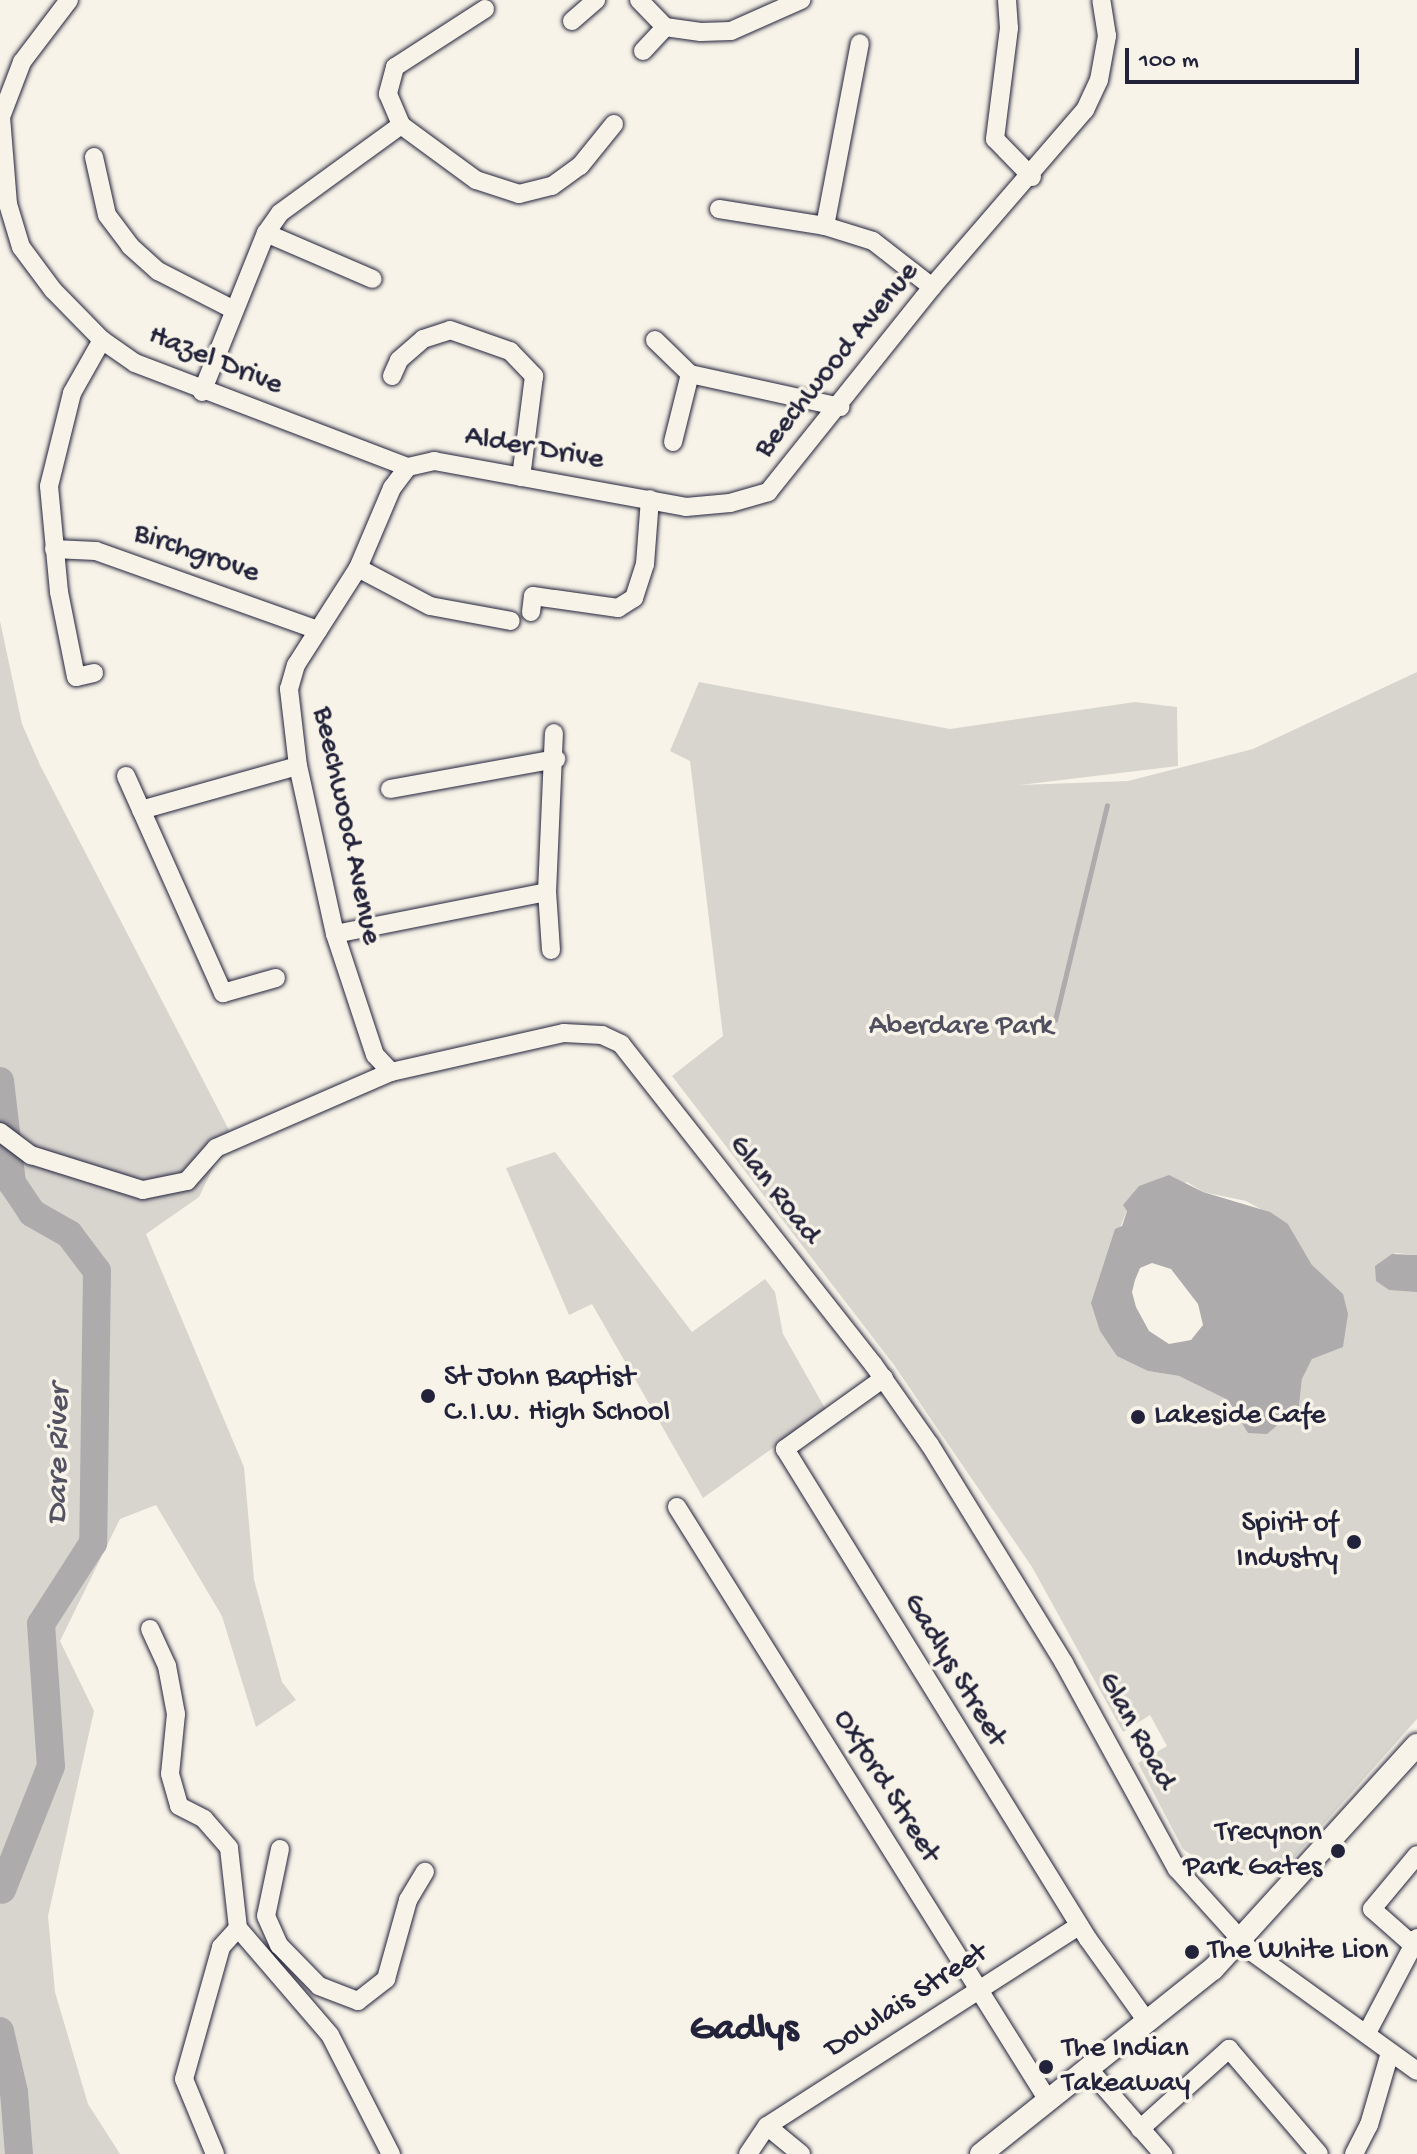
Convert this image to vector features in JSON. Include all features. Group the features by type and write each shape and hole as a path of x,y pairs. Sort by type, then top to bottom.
{"main road":[{"path":"981,2154 1046,2097 1213,1969 1417,1745"}],"street":[{"name":"Hazel Drive","path":"69,0 22,62 1,117 2,164 21,247 53,290 102,340 135,363 202,392 408,467"},
{"path":"572,21 596,0"},
{"path":"639,0 665,27 731,31 801,0"},
{"path":"1007,0 1009,28 995,139 1032,177"},
{"name":"Beechwood Avenue","path":"650,499 686,507 730,503 768,492 840,407 932,287 1032,177 1085,110 1099,80 1107,36 1101,0"},
{"path":"485,9 395,67 388,94 401,125 476,180 519,194 552,186 571,173 614,124"},
{"path":"643,51 665,27"},
{"path":"825,226 846,66 860,43"},
{"path":"202,392 266,233 304,192 401,125"},
{"path":"94,157 107,215 130,246 158,271 234,310"},
{"path":"719,209 825,226 873,241 932,287"},
{"path":"266,233 373,279"},
{"path":"392,376 399,360 423,339 450,330 510,351 534,376 521,477"},
{"path":"94,673 76,677 54,549 49,486 72,393 102,340"},
{"path":"655,340 690,374 840,407"},
{"path":"673,442 690,374"},
{"name":"Alder Drive","path":"408,467 434,461 650,499"},
{"name":"Beechwood Avenue","path":"391,1072 375,1055 335,934 298,766 289,689 318,630 358,568 392,488 408,467"},
{"path":"531,612 533,596 618,608 634,598 645,564 650,499"},
{"name":"Birchgrove","path":"54,549 96,551 318,630"},
{"path":"358,568 430,606 511,621"},
{"path":"551,950 547,892 556,759 554,733"},
{"path":"390,789 556,759"},
{"path":"141,810 298,766"},
{"path":"126,776 223,993 276,978"},
{"path":"335,934 547,892"},
{"name":"Glan Road","path":"0,1132 31,1155 143,1190 187,1181 216,1148 391,1072 564,1033 602,1035 621,1044 884,1378 1012,1575 1177,1869 1252,1952 1368,2031 1389,2056"},
{"name":"Gadlys Street","path":"884,1378 785,1449 1079,1926 1146,2020"},
{"name":"Oxford Street","path":"677,1507 1046,2097"},
{"path":"150,1629 167,1666 176,1714 170,1774 179,1806 204,1819 229,1848 236,1921 330,2035 391,2154"},
{"path":"280,1849 266,1916 279,1945 313,1979 358,2001 386,1979 408,1900 425,1872"},
{"path":"1368,2031 1415,1942 1372,1909 1417,1855"},
{"path":"215,2154 184,2079 221,1947 236,1921"},
{"name":"Dowlais Street","path":"767,2126 1079,1926"},
{"path":"303,2001 313,1979"},
{"path":"1140,2129 1229,2049 1319,2154"},
{"path":"1354,2154 1369,2125 1389,2056 1417,2071"},
{"path":"1087,2067 1163,2154"},
{"path":"748,2154 767,2126 801,2154"}],"green space":[{"path":"0,621 22,724 40,765 230,1132 199,1197 146,1234 244,1467 254,1580 282,1682 296,1700 256,1727 222,1616 156,1505 120,1519 60,1641 94,1711 48,1916 55,1992 88,2104 120,2154 0,2154"},
{"name":"Aberdare Park","path":"1417,672 1417,1255 1395,1253 1387,1286 1417,1292 1417,1719 1289,1863 1269,1874 1220,1875 1183,1849 1138,1763 1167,1746 1150,1715 1123,1732 1032,1567 894,1365 672,1076 723,1036 690,761 670,751 699,682 950,729 1135,702 1177,707 1178,766 1020,785 1128,781 1253,749","holes":["1187,1182 1203,1192 1246,1201 1288,1224 1312,1265 1312,1359 1302,1379 1299,1406 1234,1417 1228,1400 1179,1376 1148,1371 1103,1271 1127,1210"]},
{"path":"555,1152 692,1332 765,1279 775,1292 783,1334 826,1410 703,1498 592,1304 569,1315 506,1168"}],"shaded area":[{"path":"1169,1175 1203,1192 1270,1212 1288,1224 1312,1265 1343,1294 1348,1314 1343,1347 1312,1359 1302,1379 1299,1406 1267,1434 1248,1433 1228,1400 1179,1376 1148,1371 1117,1356 1100,1331 1091,1303 1115,1229 1122,1226 1127,1211 1123,1205 1139,1186","holes":["1152,1263 1171,1269 1198,1304 1203,1325 1191,1340 1169,1344 1149,1331 1132,1292 1140,1268"]},
{"path":"1392,1254 1417,1255 1417,1292 1389,1290 1376,1281 1375,1266"}],"waterway":[{"path":"1055,1020 1107,805"},
{"name":"Dare River","path":"0,1081 12,1183 32,1213 69,1234 97,1271 93,1543 41,1624 51,1766 2,1890"},
{"name":"Dare River","path":"0,2031 14,2092 19,2154"}],"place":[{"name":"St John Baptist C.I.W. High School","path":"428,1396"},
{"name":"Lakeside Cafe","path":"1138,1417"},
{"name":"Spirit of Industry","path":"1354,1542"},
{"name":"Trecynon Park Gates","path":"1338,1851"},
{"name":"The White Lion","path":"1192,1952"},
{"name":"The Indian Takeaway","path":"1046,2067"}],"district":[{"name":"Gadlys","path":"744,2031"}]}
